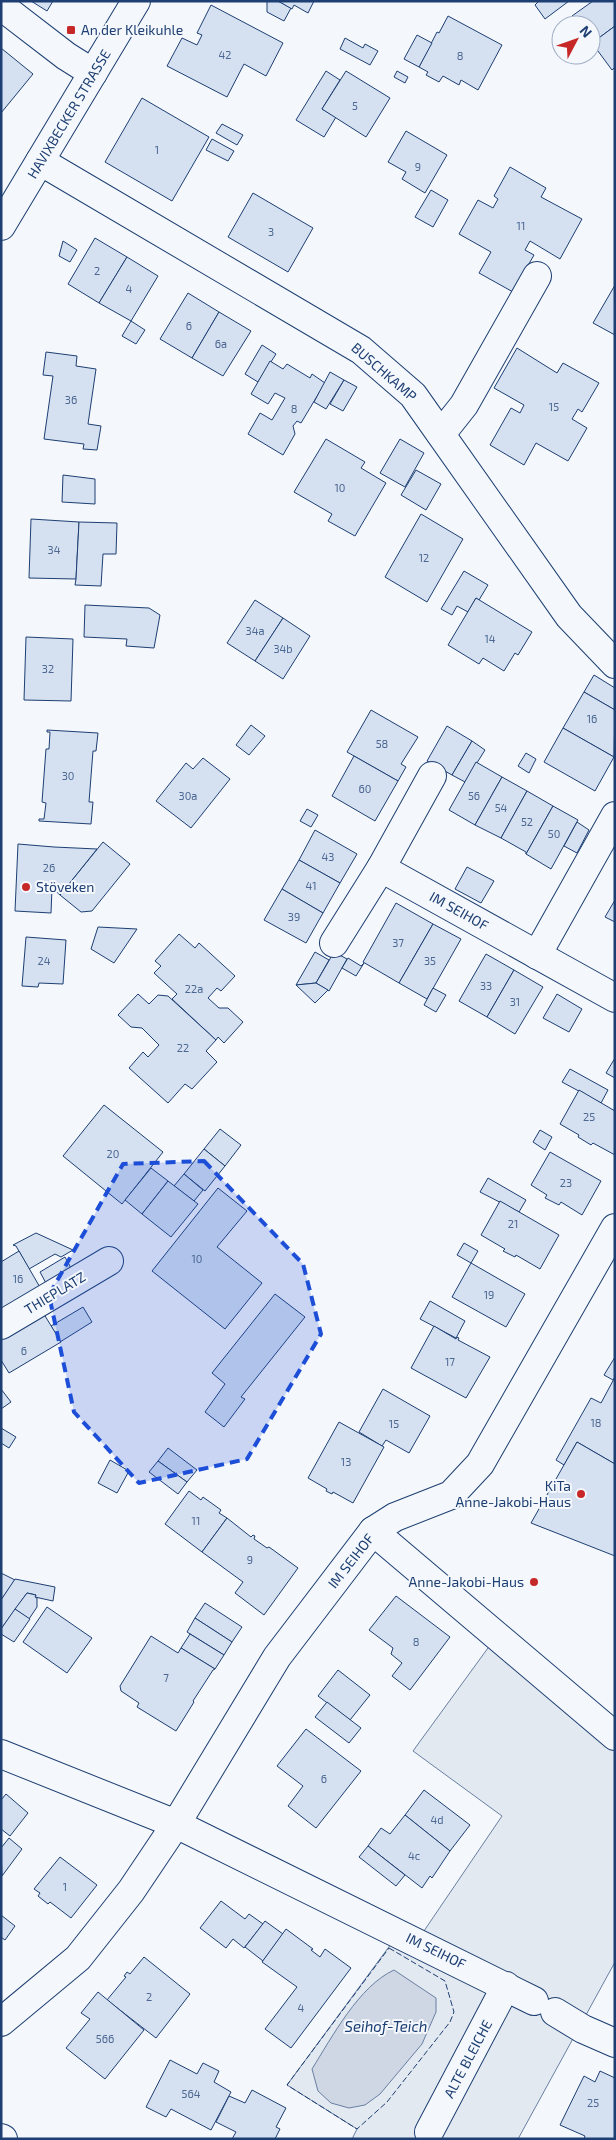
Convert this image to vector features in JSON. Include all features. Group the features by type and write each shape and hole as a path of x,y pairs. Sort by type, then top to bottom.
{"street":[{"name":"HAVIXBECKER STRASSE","path":"1,226 136,1"},
{"path":"1,6 66,56 93,73"},
{"name":"BUSCHKAMP","path":"40,161 362,350 413,395 569,616 615,664"},
{"path":"441,434 464,405 537,276"},
{"path":"334,943 381,868 432,776"},
{"path":"537,955 612,820"},
{"name":"IM SEIHOF","path":"381,868 615,998"},
{"name":"IM SEIHOF","path":"1,2022 78,1958 131,1891 176,1824 277,1657 373,1531 395,1517 451,1495 480,1464 615,1228"},
{"name":"THIEPLATZ","path":"1,1325 109,1261"},
{"path":"373,1531 615,1736"},
{"name":"IM SEIHOF","path":"1,1754 176,1824 506,1986 583,2029 615,2044"},
{"name":"ALTE BLEICHE","path":"429,2132 506,1986"}],"highlighted area":[{"path":"204,1161 303,1264 321,1334 247,1459 139,1483 74,1412 49,1295 123,1164"}],"shaded area":[{"path":"504,1626 615,1721 615,1962 518,2139 352,2139 357,2129 287,2085 391,1944 409,1953 502,1816 413,1751"}],"water":[{"name":"Seihof-Teich","path":"394,1970 436,1998 436,2012 422,2044 380,2094 365,2105 349,2108 331,2103 318,2091 312,2069 347,2013 369,1988"}],"building":[{"path":"31,1 53,1 47,11"},
{"path":"267,1 278,1 291,8 284,21 267,12"},
{"path":"278,1 314,1 308,13 294,5 292,9"},
{"path":"539,1 569,1 545,19 535,5"},
{"path":"593,1 615,1 615,26 601,36 601,15 573,15"},
{"path":"211,5 283,43 266,76 244,64 227,97 167,66 182,38 197,45 202,35 197,33"},
{"path":"448,16 502,45 478,90 461,80 459,85 443,76 439,82 426,75 428,72 419,67 437,32 439,33"},
{"path":"615,26 615,67 612,70 601,55 601,36"},
{"path":"417,35 432,43 419,67 404,59"},
{"path":"345,38 363,48 365,44 378,51 370,65 340,49"},
{"path":"1,48 33,74 1,113"},
{"path":"326,71 340,80 322,109 336,117 324,137 296,120"},
{"path":"346,71 390,98 366,137 322,109"},
{"path":"397,71 408,77 405,83 394,77"},
{"path":"142,98 209,137 172,201 105,162"},
{"path":"222,124 243,135 237,145 216,133"},
{"path":"406,131 447,155 425,193 402,179 406,172 388,162"},
{"path":"212,139 234,151 228,161 206,150"},
{"path":"510,167 546,188 541,197 582,219 560,259 530,241 525,250 534,255 513,292 479,273 491,252 459,234 478,200 493,208 498,199 494,196"},
{"path":"431,190 448,200 433,227 415,217"},
{"path":"253,193 313,228 288,272 228,237"},
{"path":"95,238 127,257 99,303 68,284"},
{"path":"63,241 77,250 70,262 59,256"},
{"path":"127,257 158,276 131,321 99,303"},
{"path":"615,285 615,335 593,323"},
{"path":"188,293 219,312 192,358 160,339"},
{"path":"219,312 251,331 223,376 192,358"},
{"path":"131,321 145,330 136,344 122,336"},
{"path":"262,345 276,354 258,382 245,374"},
{"path":"517,348 557,373 563,363 599,383 582,412 578,409 572,419 587,428 568,461 536,443 524,465 490,445 511,408 520,413 524,405 494,388"},
{"path":"46,352 77,356 76,366 96,369 88,424 101,426 97,450 83,449 84,444 44,439 53,376 43,375"},
{"path":"270,361 283,369 287,364 310,378 312,374 325,383 301,423 297,421 293,426 295,434 283,455 248,434 260,413 272,420 285,398 275,393 268,404 251,394"},
{"path":"330,372 344,380 326,409 314,402"},
{"path":"344,380 357,387 343,411 330,404"},
{"path":"326,439 365,462 361,468 386,483 355,536 328,521 332,514 294,492"},
{"path":"400,439 424,453 405,487 380,473"},
{"path":"416,470 441,484 426,510 401,495"},
{"path":"63,475 95,479 95,504 62,502"},
{"path":"421,514 463,539 427,602 385,577"},
{"path":"31,519 79,522 76,579 29,578"},
{"path":"79,522 117,523 116,554 103,554 101,586 75,585"},
{"path":"464,571 488,585 479,600 476,598 468,612 457,606 452,615 441,609"},
{"path":"476,598 532,632 518,655 515,653 504,671 483,658 479,664 448,645"},
{"path":"255,600 283,618 255,661 227,643"},
{"path":"85,605 149,608 160,615 154,648 126,646 127,639 84,637"},
{"path":"283,618 310,636 283,679 255,661"},
{"path":"26,637 73,639 71,701 24,700"},
{"path":"594,675 615,688 615,710 584,692"},
{"path":"584,692 615,710 614,757 563,728"},
{"path":"371,710 418,737 401,764 406,767 398,781 347,752"},
{"path":"251,725 265,736 249,755 236,745"},
{"path":"447,726 472,741 452,775 427,761"},
{"path":"563,728 614,757 595,791 544,762"},
{"path":"47,730 98,733 96,751 93,751 89,802 93,802 91,824 39,821 39,819 44,819 46,803 42,802 46,749 49,749 50,732 47,732"},
{"path":"472,741 485,750 465,782 452,775"},
{"path":"526,753 536,759 529,773 518,766"},
{"path":"354,756 398,781 375,821 332,796"},
{"path":"203,758 230,779 191,828 156,801 186,763 193,769"},
{"path":"476,762 502,777 475,825 449,810"},
{"path":"502,777 527,791 501,838 475,825"},
{"path":"527,791 553,806 526,854 526,852 501,838"},
{"path":"553,806 578,820 551,869 526,854"},
{"path":"307,809 318,815 311,827 300,821"},
{"path":"577,822 589,830 577,853 564,846"},
{"path":"315,830 357,854 340,883 299,860"},
{"path":"103,842 130,864 92,911 81,912 60,895"},
{"path":"18,844 97,849 60,895 52,888 51,913 15,911"},
{"path":"299,860 340,883 323,913 282,889"},
{"path":"467,867 494,881 481,903 455,889"},
{"path":"282,889 323,913 306,943 264,920"},
{"path":"615,900 615,922 605,917"},
{"path":"396,903 433,924 399,983 363,962"},
{"path":"433,924 461,939 427,999 399,983"},
{"path":"98,927 137,929 114,963 91,949"},
{"path":"179,934 195,948 199,943 235,976 221,991 217,988 208,998 219,1008 228,1008 243,1022 224,1043 218,1037 216,1040 172,999 177,994 154,973 161,966 155,961"},
{"path":"26,937 66,940 63,984 39,983 38,987 22,986"},
{"path":"315,952 329,960 316,983 296,985"},
{"path":"334,952 347,959 329,991 316,983"},
{"path":"486,954 514,970 487,1017 459,1001"},
{"path":"348,958 361,966 364,963 356,976 342,968"},
{"path":"514,970 543,987 515,1034 487,1017"},
{"path":"316,983 328,990 315,1003 296,985"},
{"path":"433,988 446,995 436,1012 424,1005"},
{"path":"138,994 149,1004 158,995 168,996 216,1040 206,1051 217,1062 192,1089 185,1084 168,1103 129,1068 143,1052 148,1057 159,1045 142,1028 131,1027 118,1015"},
{"path":"557,994 582,1009 569,1032 543,1018"},
{"path":"615,1058 615,1078 606,1073"},
{"path":"570,1069 608,1090 601,1103 562,1082"},
{"path":"579,1090 615,1111 615,1155 593,1143 591,1145 578,1137 579,1135 560,1124"},
{"path":"104,1105 163,1152 122,1204 63,1156"},
{"path":"220,1129 241,1145 225,1166 204,1149"},
{"path":"540,1130 552,1137 545,1150 533,1142"},
{"path":"204,1149 225,1166 205,1191 184,1174"},
{"path":"550,1152 601,1181 582,1215 561,1202 559,1205 545,1198 547,1195 531,1185"},
{"path":"151,1168 168,1181 142,1214 125,1200"},
{"path":"184,1174 203,1190 194,1201 174,1186"},
{"path":"488,1178 526,1200 519,1212 480,1192"},
{"path":"168,1181 198,1204 171,1237 142,1214"},
{"path":"218,1188 247,1211 217,1247 262,1283 225,1329 152,1271"},
{"path":"500,1201 559,1235 540,1269 516,1255 515,1257 503,1251 505,1249 481,1235"},
{"path":"36,1233 73,1250 61,1257 55,1254 29,1269 16,1246 13,1245"},
{"path":"464,1243 478,1251 471,1263 457,1255"},
{"path":"19,1251 41,1289 1,1311 1,1262"},
{"path":"65,1257 72,1270 47,1285 40,1272"},
{"path":"471,1263 525,1294 506,1327 452,1297"},
{"path":"275,1294 305,1317 241,1397 245,1399 224,1427 205,1412 225,1384 212,1373"},
{"path":"430,1301 465,1321 456,1338 420,1319"},
{"path":"83,1307 92,1322 60,1342 51,1326"},
{"path":"42,1311 61,1342 9,1373 1,1360 1,1336"},
{"path":"434,1326 456,1339 457,1337 459,1338 458,1340 490,1357 466,1398 411,1368"},
{"path":"615,1357 615,1377 613,1380 604,1375"},
{"path":"615,1377 615,1464 577,1442 564,1465 556,1460 591,1398 601,1403"},
{"path":"1,1389 11,1402 1,1409"},
{"path":"383,1389 430,1416 409,1453 386,1440 382,1446 359,1432"},
{"path":"339,1422 384,1447 353,1503 333,1492 332,1494 326,1491 327,1489 308,1478"},
{"path":"1,1428 16,1437 9,1448 1,1443"},
{"name":"KiTa Anne-Jakobi-Haus","path":"577,1442 615,1464 615,1556 531,1523"},
{"path":"168,1448 197,1470 187,1482 158,1461"},
{"path":"110,1460 129,1471 117,1493 98,1483"},
{"path":"158,1461 187,1482 178,1494 149,1472"},
{"path":"189,1491 201,1500 203,1497 221,1510 219,1513 227,1518 202,1552 165,1524"},
{"path":"227,1518 251,1537 255,1536 254,1539 267,1548 269,1547 298,1568 264,1615 235,1593 243,1582 202,1552"},
{"path":"1,1573 15,1580 1,1600"},
{"path":"15,1579 55,1587 53,1601 27,1593 1,1629 1,1600"},
{"path":"27,1593 36,1595 35,1597 37,1598 37,1607 29,1619 15,1609"},
{"path":"396,1596 450,1637 410,1690 392,1676 402,1663 391,1654 393,1648 369,1630"},
{"path":"205,1603 242,1627 232,1642 195,1618"},
{"path":"47,1607 92,1638 67,1673 23,1642"},
{"path":"15,1609 30,1619 14,1642 1,1634 1,1629"},
{"path":"195,1618 232,1642 224,1655 187,1632"},
{"path":"190,1634 224,1655 215,1669 181,1648"},
{"path":"151,1636 178,1653 181,1648 215,1669 193,1701 176,1731 137,1707 139,1703 121,1691 120,1686"},
{"path":"338,1670 370,1695 350,1720 318,1696"},
{"path":"327,1702 361,1728 349,1743 315,1717"},
{"path":"306,1729 361,1771 316,1828 288,1806 303,1786 277,1766"},
{"path":"424,1790 470,1825 450,1851 405,1815"},
{"path":"6,1794 28,1813 10,1836 1,1829 1,1800"},
{"path":"405,1815 450,1851 432,1878 430,1876 422,1888 368,1846 381,1828 390,1834"},
{"path":"9,1838 22,1849 2,1876 1,1848"},
{"path":"368,1846 405,1875 396,1886 359,1857"},
{"path":"60,1857 97,1885 71,1918 50,1902 48,1904 38,1896 40,1893 34,1889"},
{"path":"221,1901 245,1919 249,1914 263,1924 244,1948 233,1939 226,1948 200,1928"},
{"path":"1,1915 15,1926 5,1940 1,1937"},
{"path":"265,1921 283,1934 263,1961 245,1947"},
{"path":"286,1929 313,1949 311,1950 320,1957 325,1949 351,1968 291,2048 265,2029 297,1987 262,1962"},
{"path":"144,1957 190,1994 156,2038 107,2000 126,1977 124,1976 127,1972 130,1974"},
{"path":"98,1992 144,2030 105,2079 66,2048 90,2019 81,2013"},
{"path":"170,2060 197,2074 203,2063 219,2071 214,2082 231,2092 211,2130 171,2109 166,2117 146,2107"},
{"path":"600,2071 615,2078 615,2139 584,2139 585,2136 560,2125 584,2076 595,2082"},
{"path":"252,2090 286,2108 276,2127 280,2129 275,2139 232,2139 236,2132 216,2122 229,2096 245,2103"}],"fence":[{"path":"389,1948 445,1981 454,2012 450,2022 387,2102 357,2129 287,2085 389,1948"}],"place":[{"name":"An der Kleikuhle","path":"71,30"},
{"name":"Stöveken","path":"26,887"},
{"name":"KiTa Anne-Jakobi-Haus","path":"581,1494"},
{"name":"Anne-Jakobi-Haus","path":"534,1582"}]}
